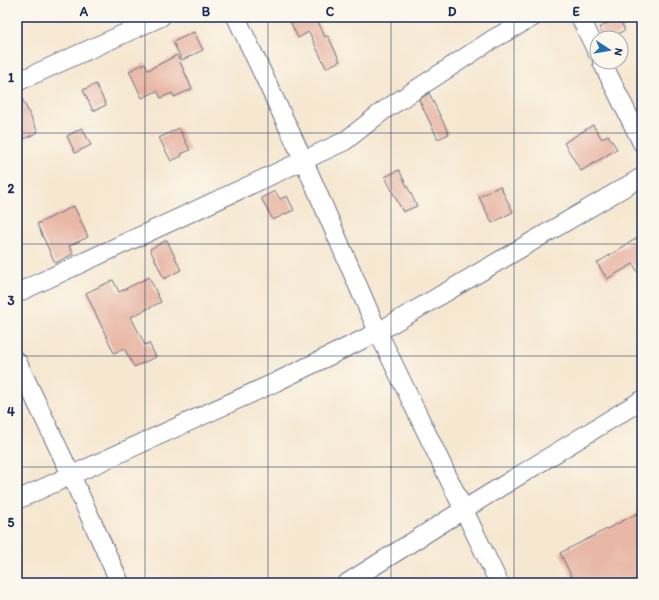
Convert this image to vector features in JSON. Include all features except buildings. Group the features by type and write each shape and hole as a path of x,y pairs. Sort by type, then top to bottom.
{"street":[{"path":"17,82 161,17"},
{"path":"236,17 304,161 378,332 499,583"},
{"path":"17,293 345,142 383,111 492,39 533,17"},
{"path":"580,17 589,36"},
{"path":"606,70 642,143"},
{"path":"17,500 276,382 378,332 642,177"},
{"path":"17,361 72,475 120,583"},
{"path":"347,583 642,400"}]}
